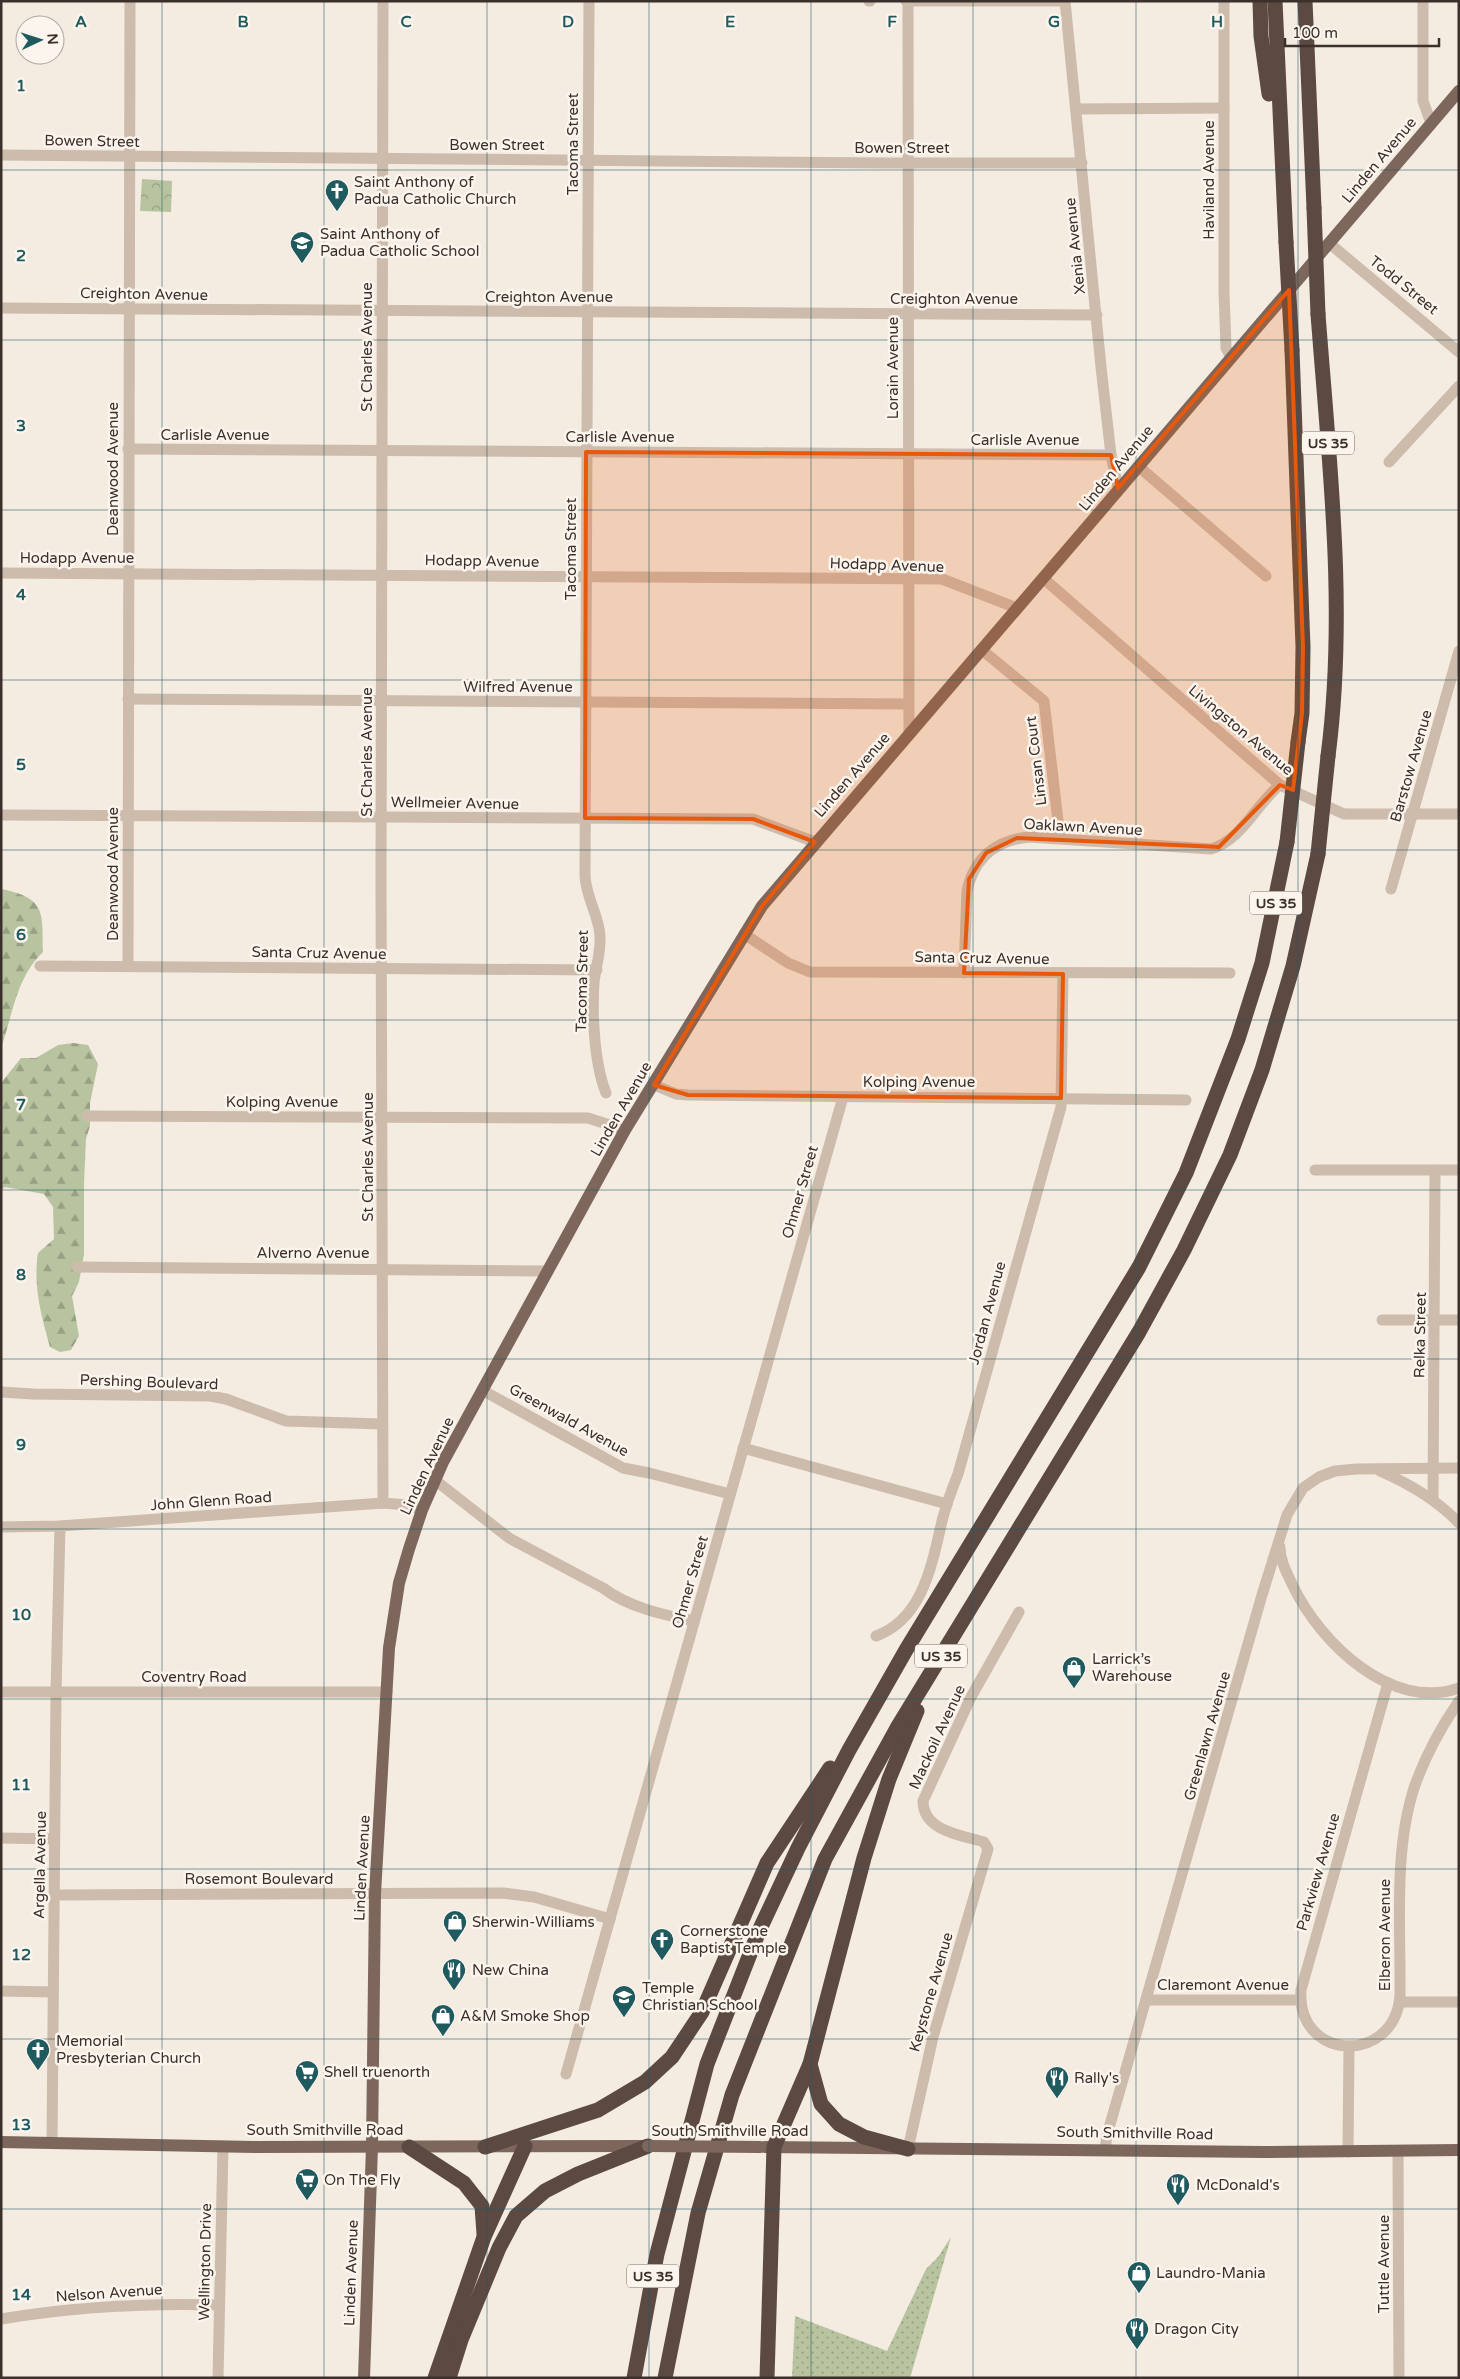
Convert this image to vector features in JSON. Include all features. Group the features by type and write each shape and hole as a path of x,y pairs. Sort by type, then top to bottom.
{"highway":[{"path":"1260,1 1261,36 1283,191"},
{"name":"US 35","path":"634,2378 657,2254 707,2064 767,1914 832,1782 888,1682 1139,1267 1186,1173 1238,1039 1259,973 1275,906 1287,842 1302,713 1303,647 1292,350 1275,1"},
{"name":"US 35","path":"665,2378 698,2214 732,2095 825,1859 884,1752 1139,1332 1184,1250 1226,1164 1262,1070 1306,915 1318,854 1337,660 1336,572 1318,314 1312,126 1305,1"},
{"path":"1312,126 1315,1"},
{"path":"767,2378 767,2147 810,2064 866,1849 889,1779 935,1667"},
{"path":"485,2147 598,2110 645,2082 672,2058 702,2012 767,1864 888,1682"},
{"path":"810,2064 821,2104 839,2124 864,2137 908,2148"},
{"path":"435,2378 484,2236 525,2146"},
{"path":"450,2378 461,2340 499,2248 516,2216 545,2191 578,2174 648,2146"},
{"path":"409,2147 464,2183 482,2206 484,2236"}],"main road":[{"name":"Linden Avenue","path":"364,2378 372,2147 375,1894 390,1648 400,1583 422,1510 435,1480 482,1390 625,1130 762,906 1459,91"},
{"name":"South Smithville Road","path":"1,2142 372,2147 648,2146 1348,2152 1459,2150"}],"street":[{"name":"Deanwood Avenue","path":"128,966 130,1"},
{"name":"St Charles Avenue","path":"383,1 381,701 383,1503"},
{"name":"Tacoma Street","path":"589,1 586,889 600,936 597,970 594,981 596,1057 599,1077 606,1093"},
{"path":"908,2 1065,1"},
{"name":"Xenia Avenue","path":"1065,1 1111,455 1118,488"},
{"name":"Haviland Avenue","path":"1224,1 1225,334 1226,348 1231,357"},
{"path":"1423,1 1424,101 1431,123"},
{"name":"Lorain Avenue","path":"908,2 907,578 909,735"},
{"path":"1076,108 1224,108"},
{"name":"Bowen Street","path":"1,155 1082,163"},
{"name":"Todd Street","path":"1329,243 1459,352"},
{"name":"Creighton Avenue","path":"1,308 1097,315"},
{"path":"1389,462 1459,386"},
{"name":"Carlisle Avenue","path":"128,449 1111,455"},
{"path":"1138,466 1266,576"},
{"name":"Hodapp Avenue","path":"1,572 907,578 949,580 1018,608"},
{"name":"Livingston Avenue","path":"1043,578 1280,785 1344,814 1459,814"},
{"name":"Linsan Court","path":"982,650 1044,701 1060,838"},
{"name":"Barstow Avenue","path":"1391,889 1412,814 1454,685 1459,651"},
{"name":"Wilfred Avenue","path":"128,699 908,704"},
{"name":"Oaklawn Avenue","path":"964,973 969,880 980,859 995,846 1017,838 1060,838 1211,849 1231,839 1271,792 1280,785"},
{"name":"Wellmeier Avenue","path":"1,815 753,819 815,842"},
{"name":"Santa Cruz Avenue","path":"744,934 788,963 810,972 1230,973"},
{"name":"Santa Cruz Avenue","path":"40,966 597,970"},
{"name":"Jordan Avenue","path":"876,1636 896,1626 922,1591 933,1560 947,1504 958,1474 1051,1146 1061,1098 1063,974"},
{"name":"Kolping Avenue","path":"654,1085 663,1090 688,1095 1186,1100"},
{"name":"Ohmer Street","path":"566,2074 842,1097"},
{"name":"Kolping Avenue","path":"87,1116 588,1118 625,1130"},
{"path":"1315,1170 1459,1170"},
{"name":"Relka Street","path":"1433,1500 1436,1170"},
{"name":"Alverno Avenue","path":"77,1267 548,1271"},
{"path":"1382,1320 1459,1320"},
{"name":"Greenwald Avenue","path":"482,1390 623,1468 730,1494"},
{"name":"Pershing Boulevard","path":"1,1392 210,1396 240,1404 286,1421 382,1424"},
{"path":"743,1448 947,1504"},
{"name":"Greenlawn Avenue","path":"1105,2150 1107,2135 1262,1595 1287,1515 1302,1488 1319,1477 1335,1471 1459,1468"},
{"path":"1374,1469 1396,1478 1433,1500 1459,1523"},
{"path":"435,1480 509,1538 603,1588 614,1596 629,1604 694,1621"},
{"name":"John Glenn Road","path":"1,1527 60,1526 383,1503 407,1505 422,1510"},
{"name":"Argella Avenue","path":"52,2143 54,1839 60,1526"},
{"path":"1280,1541 1284,1567 1299,1599 1322,1632 1352,1661 1388,1682 1411,1691 1439,1692 1459,1688"},
{"name":"Mackoil Avenue","path":"987,1846 984,1842 936,1826 925,1811 924,1801 938,1764 971,1697 1019,1612"},
{"name":"Parkview Avenue","path":"1300,2000 1304,1976 1388,1682"},
{"name":"Coventry Road","path":"1,1692 387,1692"},
{"name":"Elberon Avenue","path":"1349,2046 1370,2042 1386,2031 1394,2020 1400,2002 1401,1862 1408,1813 1415,1786 1432,1745 1459,1700"},
{"path":"1,1838 54,1839"},
{"name":"Keystone Avenue","path":"908,2148 933,2037 985,1862 987,1846"},
{"name":"Rosemont Boulevard","path":"54,1895 522,1895 610,1919"},
{"path":"1,1991 53,1992"},
{"name":"Claremont Avenue","path":"1146,2000 1300,2000"},
{"path":"1300,2000 1304,2017 1318,2035 1329,2042 1349,2046 1348,2152"},
{"path":"1400,2002 1459,2002"},
{"name":"Wellington Drive","path":"218,2378 223,2146"},
{"name":"Tuttle Avenue","path":"1398,2151 1399,2378"},
{"name":"Nelson Avenue","path":"1,2319 102,2307 219,2305"}],"highlighted area":[{"path":"1289,290 1303,647 1302,713 1293,790 1280,785 1219,847 1017,838 986,853 969,879 964,973 1063,974 1061,1098 688,1095 654,1085 762,906 815,842 753,819 585,818 586,452 1111,455 1118,488"}],"green space":[{"path":"142,179 172,181 171,212 140,211"},
{"path":"1,889 27,897 39,909 43,952 34,962 21,985 1,1048"},
{"path":"73,1043 88,1045 98,1064 90,1103 90,1126 86,1139 84,1254 79,1282 72,1296 79,1336 71,1350 60,1352 50,1347 41,1312 36,1277 38,1253 54,1239 53,1207 44,1194 5,1187 1,1190 1,1083 21,1058 36,1058 58,1045"},
{"path":"951,2237 910,2378 792,2378 795,2316 887,2351 926,2269 938,2257"}],"place":[{"name":"Saint Anthony of Padua Catholic Church","path":"337,212"},
{"name":"Saint Anthony of Padua Catholic School","path":"302,264"},
{"name":"Larrick’s Warehouse","path":"1074,1689"},
{"name":"Sherwin-Williams","path":"455,1943"},
{"name":"Cornerstone Baptist Temple","path":"662,1961"},
{"name":"New China","path":"454,1991"},
{"name":"Temple Christian School","path":"624,2018"},
{"name":"A&M Smoke Shop","path":"443,2037"},
{"name":"Memorial Presbyterian Church","path":"38,2071"},
{"name":"Shell truenorth","path":"307,2093"},
{"name":"Rally's","path":"1057,2099"},
{"name":"On The Fly","path":"307,2201"},
{"name":"McDonald's","path":"1178,2206"},
{"name":"Laundro-Mania","path":"1139,2294"},
{"name":"Dragon City","path":"1137,2350"}]}
